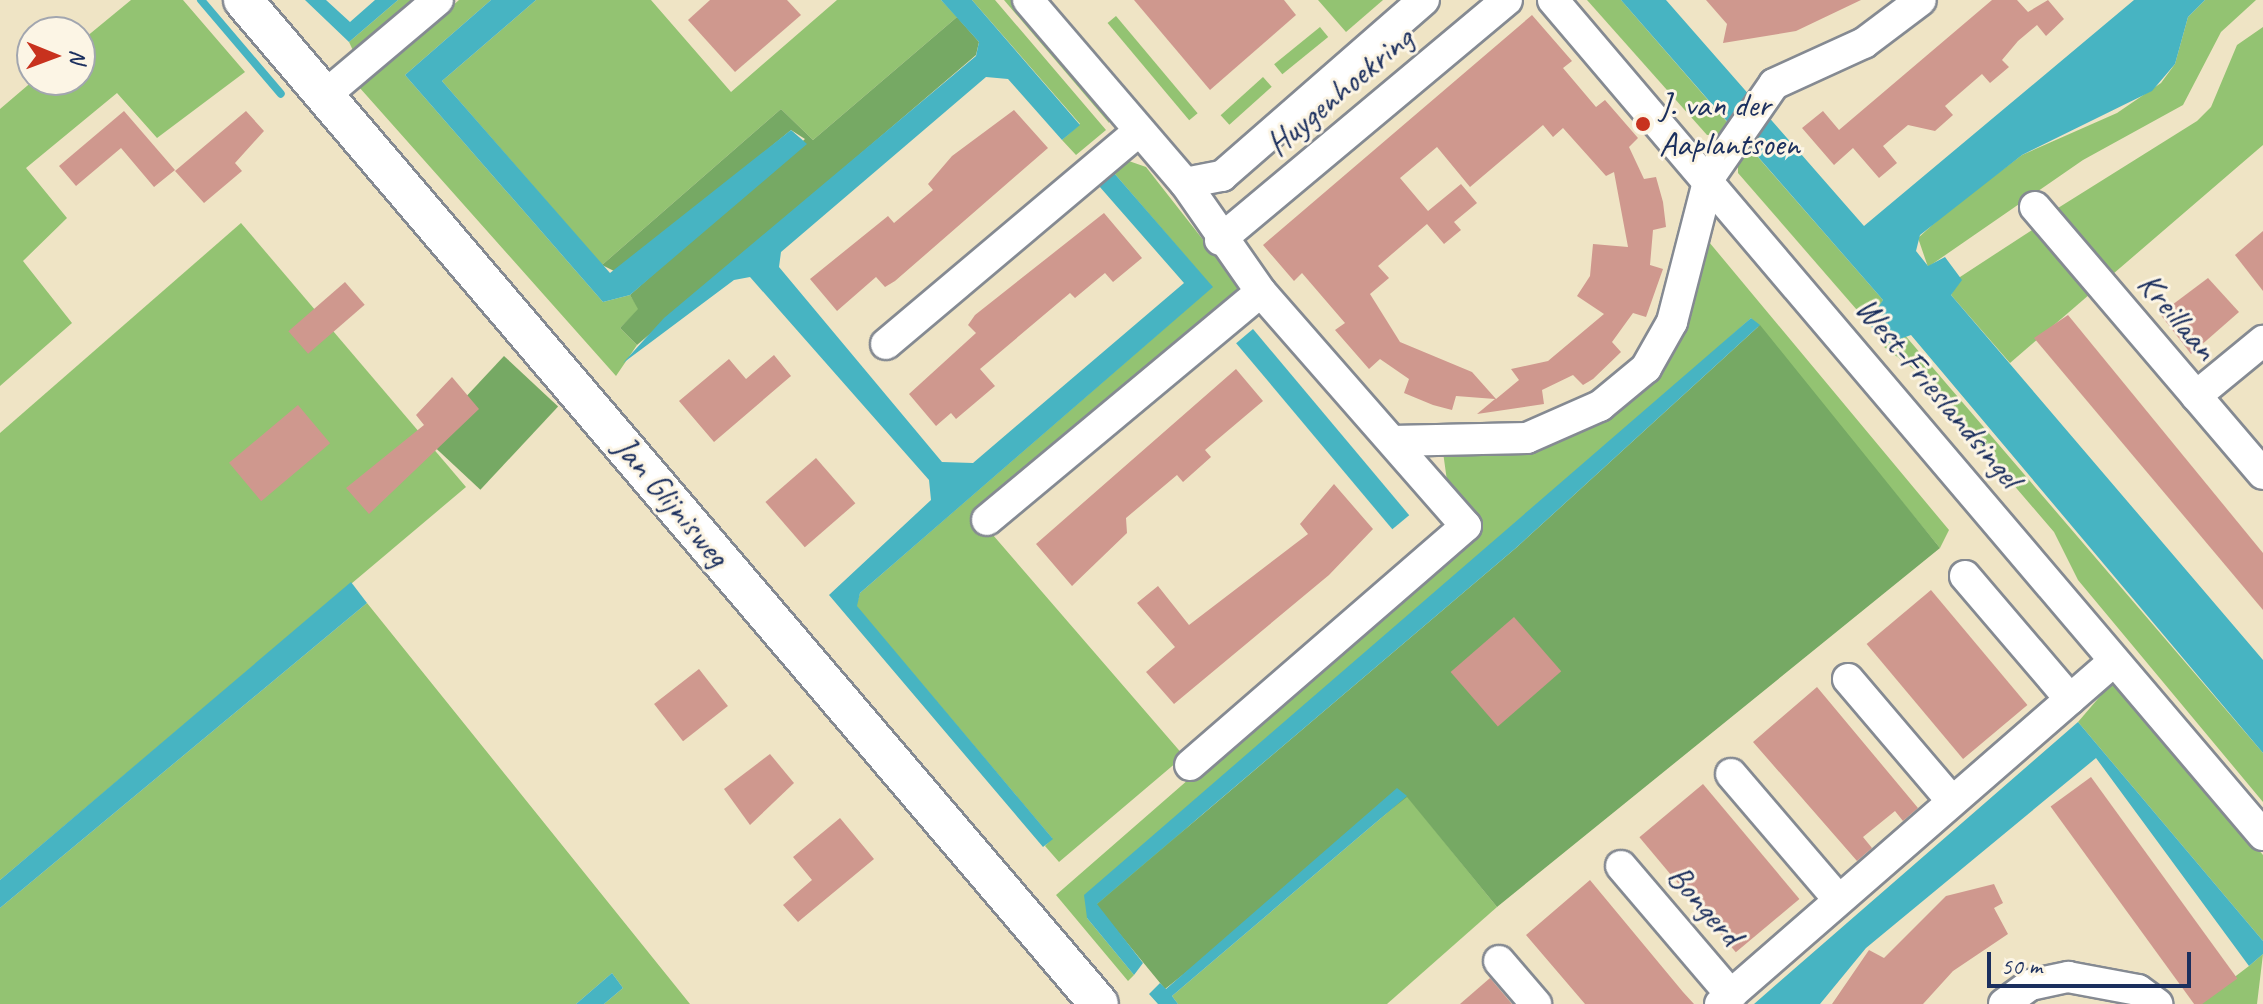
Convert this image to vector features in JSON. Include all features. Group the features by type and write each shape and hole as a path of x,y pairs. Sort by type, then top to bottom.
{"street":[{"name":"Jan Glijnisweg","path":"243,0 1099,1004"},
{"path":"324,96 438,0"},
{"path":"1028,0 1185,183 1220,240 1261,292 1466,526 1190,765"},
{"name":"Huygenhoekring","path":"1185,183 1222,176 1424,0"},
{"name":"Huygenhoekring","path":"1220,240 1507,0"},
{"name":"West-Frieslandsingel","path":"1553,0 1709,178 2263,835"},
{"path":"1392,441 1527,438 1600,406 1646,368 1672,322 1709,178 1774,84 1864,43 1921,0"},
{"path":"886,344 1139,131"},
{"name":"Kreillaan","path":"2035,207 2263,474"},
{"path":"987,520 1261,292"},
{"path":"2196,396 2263,341"},
{"path":"1965,576 2070,699"},
{"name":"Bongerd","path":"1621,866 1726,999 2114,661"},
{"path":"1848,679 1952,801"},
{"path":"1731,774 1838,899"},
{"path":"1499,961 1536,1004"},
{"path":"2004,1004 2030,985 2068,977 2138,990 2157,1004"}],"green space":[{"path":"131,0 183,0 245,72 157,138 117,93 26,168 67,218 23,261 72,323 0,386 0,109 16,95 96,96 96,29"},
{"path":"398,0 425,0 357,59 349,42"},
{"path":"459,0 491,0 405,75 603,302 630,295 639,309 620,328 637,345 616,376 359,87"},
{"path":"536,0 651,0 731,92 837,0 941,0 957,17 813,140 781,109 602,265 442,81"},
{"path":"972,0 995,0 1106,130 1076,155 1062,140 1080,124"},
{"path":"1004,0 1013,0 1108,112 1109,123"},
{"path":"1318,0 1383,0 1346,32"},
{"path":"1587,0 1621,0 1728,123 1719,134 1707,135"},
{"path":"2205,0 2256,0 2221,32 2183,105 2083,160 1928,267 1918,238 1949,210 2022,155 2117,113 2161,83 2175,64 2188,17"},
{"path":"1116,16 1198,113 1189,120 1108,23"},
{"path":"957,17 979,42 976,55 637,345 620,328 638,309 630,295 805,139 791,130 618,273 602,265 781,109 813,140"},
{"path":"1320,27 1328,37 1282,74 1274,64"},
{"path":"2263,27 2263,145 2113,274 2058,208 2197,121 2211,107 2237,45"},
{"path":"1263,77 1272,87 1229,125 1221,115"},
{"path":"1750,148 1883,300 1870,325 1738,173 1738,159"},
{"path":"1126,160 1146,167 1244,292 980,520 1184,756 1059,862 1045,846 1052,838 856,606 860,593 1212,287 1114,173"},
{"path":"241,223 466,487 0,880 0,433"},
{"path":"2035,228 2090,294 2010,363 1951,295 1960,277"},
{"path":"1709,242 1949,530 1940,548 1751,318 1087,918 1134,975 1128,981 1056,895 1478,527 1448,488 1443,452 1553,443 1626,406 1678,345"},
{"path":"1760,325 1940,548 1497,907 1407,797 1165,989 1096,905 1517,547"},
{"path":"1903,333 2263,753 2263,802 2078,580 2054,532 1916,371 1884,347"},
{"path":"504,356 558,406 480,490 426,439"},
{"path":"367,603 690,1004 604,1004 623,988 612,973 576,1004 0,1004 0,908"},
{"path":"2114,680 2263,855 2263,941 2078,722"},
{"path":"1407,796 1497,907 1387,1004 1178,1004 1172,996"},
{"path":"2263,954 2257,1004 2199,1004 2249,966"}],"water":[{"path":"305,0 326,0 350,22 375,0 398,0 349,42"},
{"path":"491,0 536,0 442,81 610,273 791,130 807,144 630,295 603,302 405,75"},
{"path":"941,0 972,0 1080,125 1062,140 1008,79 986,77 781,252 779,267 942,462 973,463 1184,283 1099,186 1114,173 1213,287 860,593 857,606 1053,839 1043,847 829,595 931,500 929,480 750,277 734,280 623,363 664,318 976,56 979,42"},
{"path":"1621,0 1666,0 1864,226 2134,0 2205,0 2188,17 2175,64 2152,91 2022,155 1920,235 1916,251 1928,266 1945,257 1962,280 1951,295 2263,660 2263,753 1911,335 1886,344 1868,323 1883,300"},
{"path":"1751,318 1760,325 1517,547 1097,904 1143,963 1134,975 1087,918 1084,895"},
{"path":"1253,329 1409,515 1392,529 1236,343"},
{"path":"351,582 367,603 0,908 0,880"},
{"path":"2078,722 2263,941 2263,954 2249,966 2096,758 1866,948 1820,1004 1754,1004"},
{"path":"1397,788 1407,796 1172,996 1178,1004 1158,1004 1149,994 1160,983 1166,989"},
{"path":"612,973 623,988 604,1004 576,1004"}],"building":[{"path":"710,0 787,0 801,15 735,72 688,20"},
{"path":"1134,0 1284,0 1296,15 1210,90"},
{"path":"1706,0 1861,0 1796,31 1723,43 1727,24"},
{"path":"1992,0 2017,0 2028,12 2048,0 2064,19 2046,36 2037,25 2018,41 2002,60 2009,67 1990,83 1982,74 1945,106 1953,115 1935,131 1908,125 1883,146 1897,163 1879,178 1853,148 1834,165 1802,128 1823,111 1839,130"},
{"path":"1532,15 1572,61 1563,68 1596,107 1605,100 1638,138 1629,147 1644,179 1656,177 1666,227 1653,230 1650,265 1663,269 1646,317 1633,313 1612,342 1621,352 1583,385 1573,375 1542,390 1544,404 1477,414 1495,399 1456,396 1452,410 1404,393 1409,379 1380,359 1369,369 1335,330 1345,323 1302,273 1294,281 1263,245","holes":["1543,125 1553,137 1563,128 1606,176 1614,172 1628,247 1593,244 1590,276 1577,296 1604,314 1548,361 1511,369 1519,380 1496,399 1472,372 1400,342 1370,294 1389,278 1378,266 1427,224 1444,244 1461,230 1454,222 1477,203 1461,184 1428,211 1400,178 1437,147 1470,187"]},
{"path":"1014,110 1048,148 895,281 885,287 876,277 837,311 810,279 888,216 894,223 933,190 928,184 952,156"},
{"path":"124,111 175,170 154,187 121,148 76,186 59,166"},
{"path":"246,111 264,131 235,163 242,171 204,203 175,171"},
{"path":"1104,213 1142,258 1113,282 1105,273 1075,298 1070,293 980,369 995,386 956,419 951,413 936,426 909,394 976,333 968,325 975,315"},
{"path":"2263,231 2263,291 2235,255"},
{"path":"2208,278 2239,312 2191,354 2160,314"},
{"path":"345,282 365,305 308,354 288,331"},
{"path":"2068,315 2263,553 2263,610 2034,338"},
{"path":"774,355 791,376 714,442 679,401 729,359 746,379"},
{"path":"1236,369 1263,401 1205,450 1211,457 1183,482 1177,475 1126,518 1127,533 1072,586 1036,544"},
{"path":"452,377 479,409 369,514 346,488 424,425 416,415"},
{"path":"298,405 330,443 261,501 229,463"},
{"path":"816,458 855,503 805,547 765,502"},
{"path":"1334,484 1373,529 1329,575 1174,704 1146,672 1175,647 1137,603 1158,586 1189,625 1308,534 1300,524"},
{"path":"1931,590 2027,705 1963,759 1867,644"},
{"path":"1514,617 1561,671 1498,726 1451,672"},
{"path":"699,669 728,706 683,741 654,704"},
{"path":"1817,687 1918,808 1903,821 1895,811 1863,837 1872,848 1857,861 1753,742"},
{"path":"770,754 794,783 750,825 724,789"},
{"path":"2091,777 2237,978 2202,1004 2194,1004 2051,806"},
{"path":"1703,784 1799,899 1736,952 1639,837"},
{"path":"840,818 874,859 798,922 783,905 812,880 793,857"},
{"path":"1590,880 1694,1004 1585,1004 1526,935"},
{"path":"1994,884 2003,903 1994,908 2008,934 1953,971 1923,1004 1832,1004 1869,950 1884,958 1946,896"},
{"path":"1490,978 1512,1004 1460,1004"}],"waterway":[{"path":"201,0 281,94"}],"place":[{"name":"J. van der Aaplantsoen","path":"1643,124"}]}
